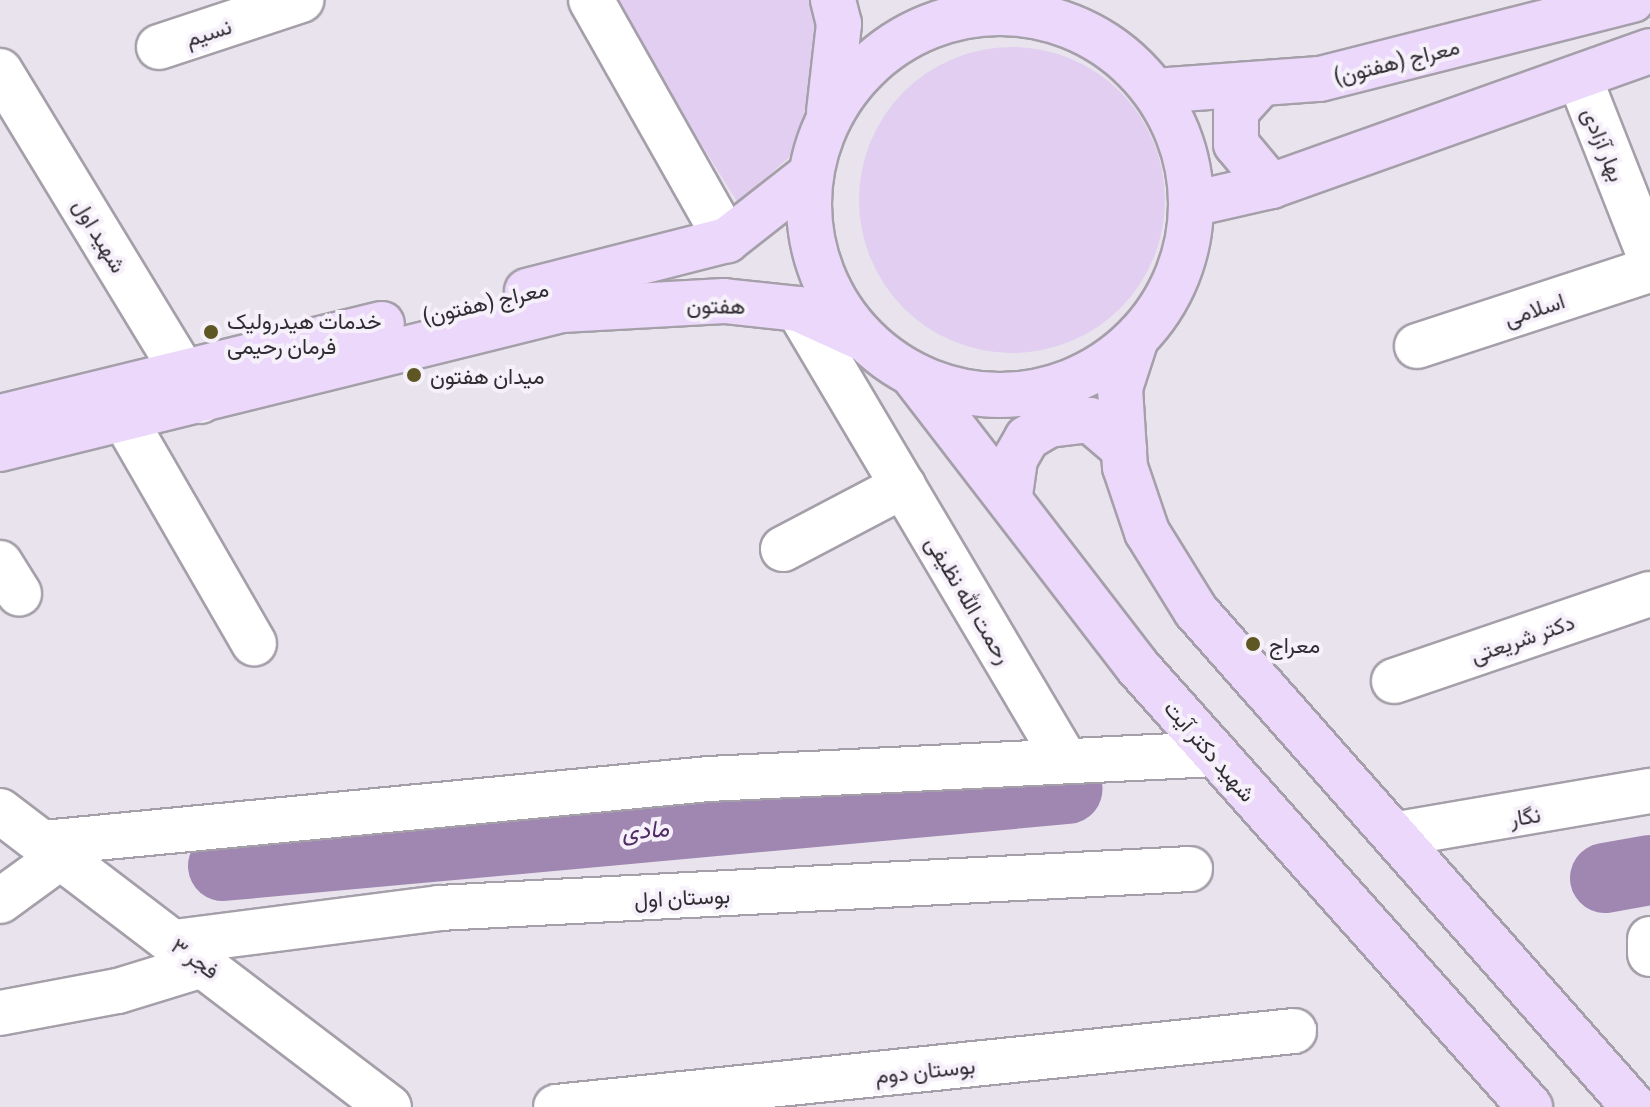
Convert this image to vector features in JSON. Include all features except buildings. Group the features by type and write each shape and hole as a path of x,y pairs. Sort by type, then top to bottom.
{"main road":[{"path":"828,118 863,69 912,34 969,15 1016,8 1078,29 1121,55 1155,91 1176,126 1192,204 1186,253 1166,299 1136,339 1088,374 1030,393 970,393 913,375 864,339 829,291 814,249 810,175 828,118 839,24 833,0"},
{"name":"معراج (هفتون)","path":"1155,91 1256,89 1606,2"},
{"path":"1192,204 1271,186 1650,51"},
{"path":"1256,89 1236,111 1236,144 1271,186"},
{"name":"معراج (هفتون)","path":"0,449 125,420 192,386 727,240 810,175"},
{"name":"هفتون","path":"562,310 724,301 798,309 864,339"},
{"name":"معراج (هفتون)","path":"0,417 192,386 562,310"},
{"path":"1136,339 1120,388 1124,449 1147,532 1196,611 1638,1104"},
{"name":"شهید دکتر آیت","path":"913,375 1010,495 1137,666 1530,1107"},
{"path":"1010,495 1015,459 1027,438 1049,425 1090,420 1124,449"}],"street":[{"name":"نسیم","path":"159,47 301,0"},
{"path":"591,0 727,240"},
{"name":"شهید اول","path":"0,71 192,386"},
{"name":"بهار آزادی","path":"1579,77 1650,257"},
{"name":"اسلامی","path":"1417,346 1650,270"},
{"name":"رحمت الله نظیفی","path":"798,309 1066,761"},
{"path":"125,420 254,643"},
{"path":"783,549 903,486"},
{"name":"دکتر شریعتی","path":"1394,681 1650,594"},
{"path":"0,901 53,850 709,779 1215,754"},
{"name":"نگار","path":"1398,834 1650,791"},
{"name":"فجر ۳","path":"0,811 389,1107"},
{"name":"بوستان اول","path":"0,1013 118,991 190,953 439,908 1190,869"},
{"path":"1650,939 1650,954"},
{"name":"بوستان دوم","path":"556,1107 1294,1031"}],"shaded area":[{"path":"611,0 822,0 808,140 738,203"},
{"path":"1012,47 1042,50 1071,59 1097,73 1120,92 1139,115 1153,141 1162,170 1165,200 1162,230 1153,259 1139,285 1120,308 1097,327 1071,341 1042,350 1012,353 982,350 953,341 927,327 904,308 885,285 871,259 862,230 859,200 862,170 871,141 885,115 904,92 927,73 953,59 982,50"}],"waterway":[{"name":"مادی","path":"223,866 1067,789"},
{"name":"مادی","path":"1605,878 1650,870"}],"place":[{"name":"خدمات هیدرولیک فرمان رحیمی","path":"211,332"},
{"name":"میدان هفتون","path":"414,375"},
{"name":"معراج","path":"1253,644"}]}
